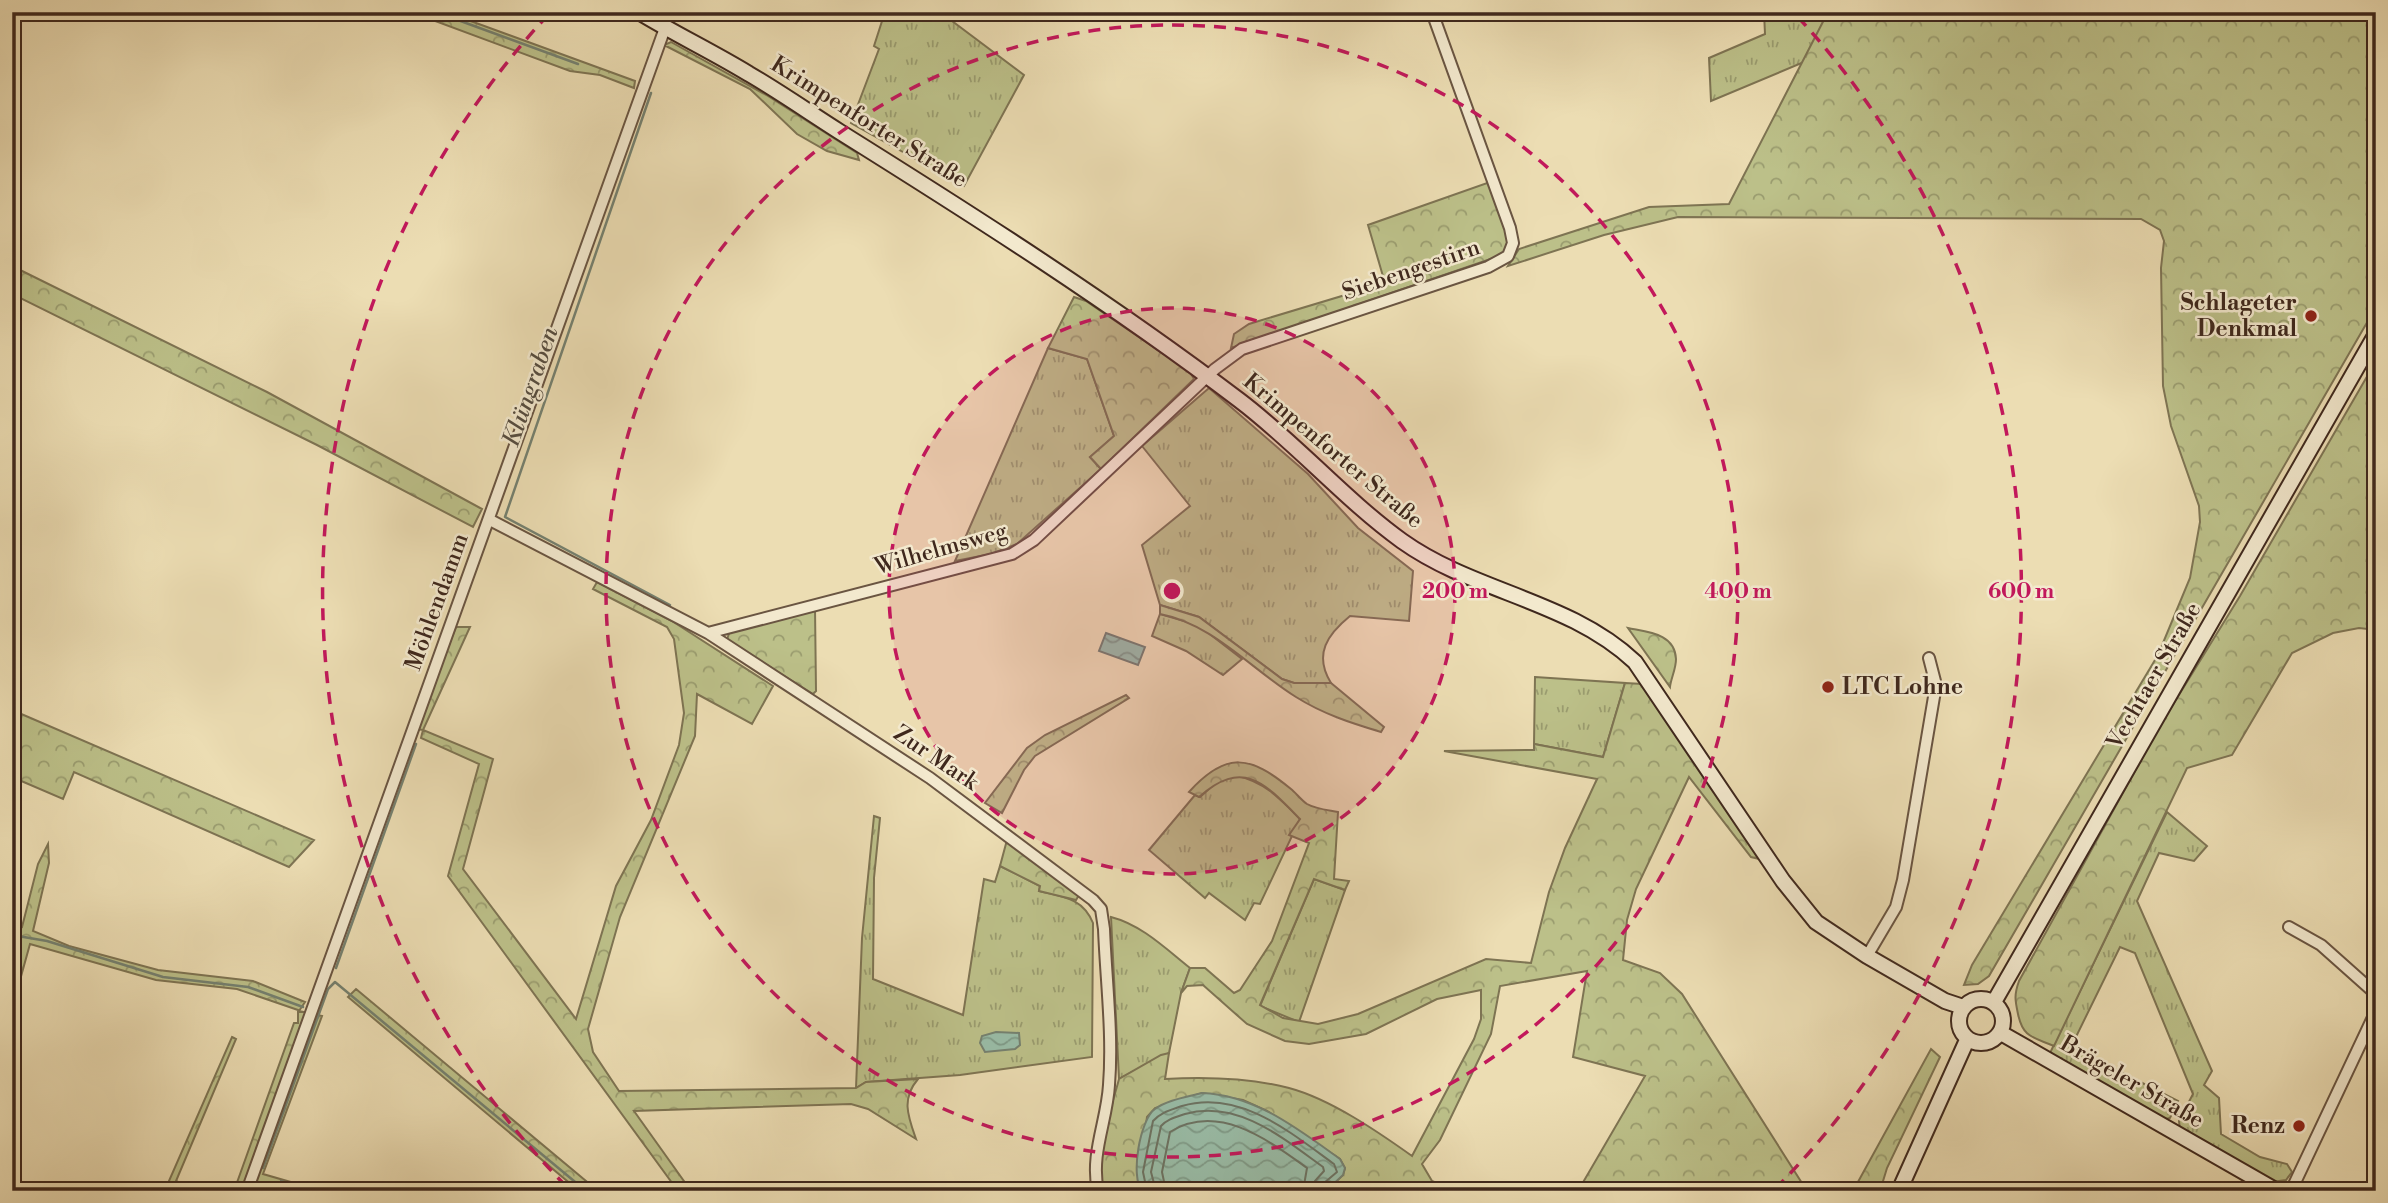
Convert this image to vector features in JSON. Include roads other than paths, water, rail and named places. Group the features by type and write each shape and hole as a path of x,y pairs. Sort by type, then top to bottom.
{"street":[{"name":"Krimpenforter Straße","path":"639,12 749,74 967,210 1241,401 1367,513 1417,551 1462,574 1565,614 1615,642 1635,662 1803,908 1829,933 1945,1001 1963,1007"},
{"name":"Siebengestirn","path":"1208,377 1242,349 1488,267 1508,256 1513,243 1510,228 1432,12"},
{"name":"Möhlendamm","path":"247,1191 665,27"},
{"name":"Vechtaer Straße","path":"1994,1002 2376,334"},
{"name":"Wilhelmsweg","path":"708,633 1012,554 1034,540 1208,377"},
{"name":"Zur Mark","path":"490,520 708,633 986,817 1093,900 1101,909 1110,1070 1107,1104 1096,1153 1098,1191"},
{"path":"1867,956 1896,907 1903,880 1936,685 1929,658"},
{"path":"2289,927 2321,945 2376,994"},
{"path":"1978,998 1994,1002 2003,1015 2001,1032 1986,1043 1967,1040 1959,1025 1963,1007 1978,998"},
{"path":"2291,1191 2376,1011"},
{"name":"Brägeler Straße","path":"2001,1032 2277,1191"},
{"path":"1899,1191 1967,1040"}],"water":[{"path":"1106,633 1145,647 1138,665 1099,651"},
{"path":"996,1032 1019,1033 1020,1045 1015,1049 985,1052 980,1043 982,1036"},
{"path":"1202,1093 1240,1100 1275,1116 1340,1159 1345,1168 1343,1175 1326,1191 1142,1191 1137,1174 1138,1148 1150,1115 1165,1103"}],"waterway":[{"path":"436,12 578,64"},
{"path":"654,12 666,20"},
{"name":"Klüngraben","path":"651,93 505,517 670,605"},
{"path":"336,968 416,744"},
{"path":"12,935 47,941 163,977 248,987 303,1007"},
{"path":"263,1168 328,989 335,982 586,1191"},
{"path":"281,1181 313,1191"}],"place":[{"name":"Schlageter Denkmal","path":"2311,316"},
{"name":"LTC Lohne","path":"1828,687"},
{"name":"Renz","path":"2299,1126"}]}
